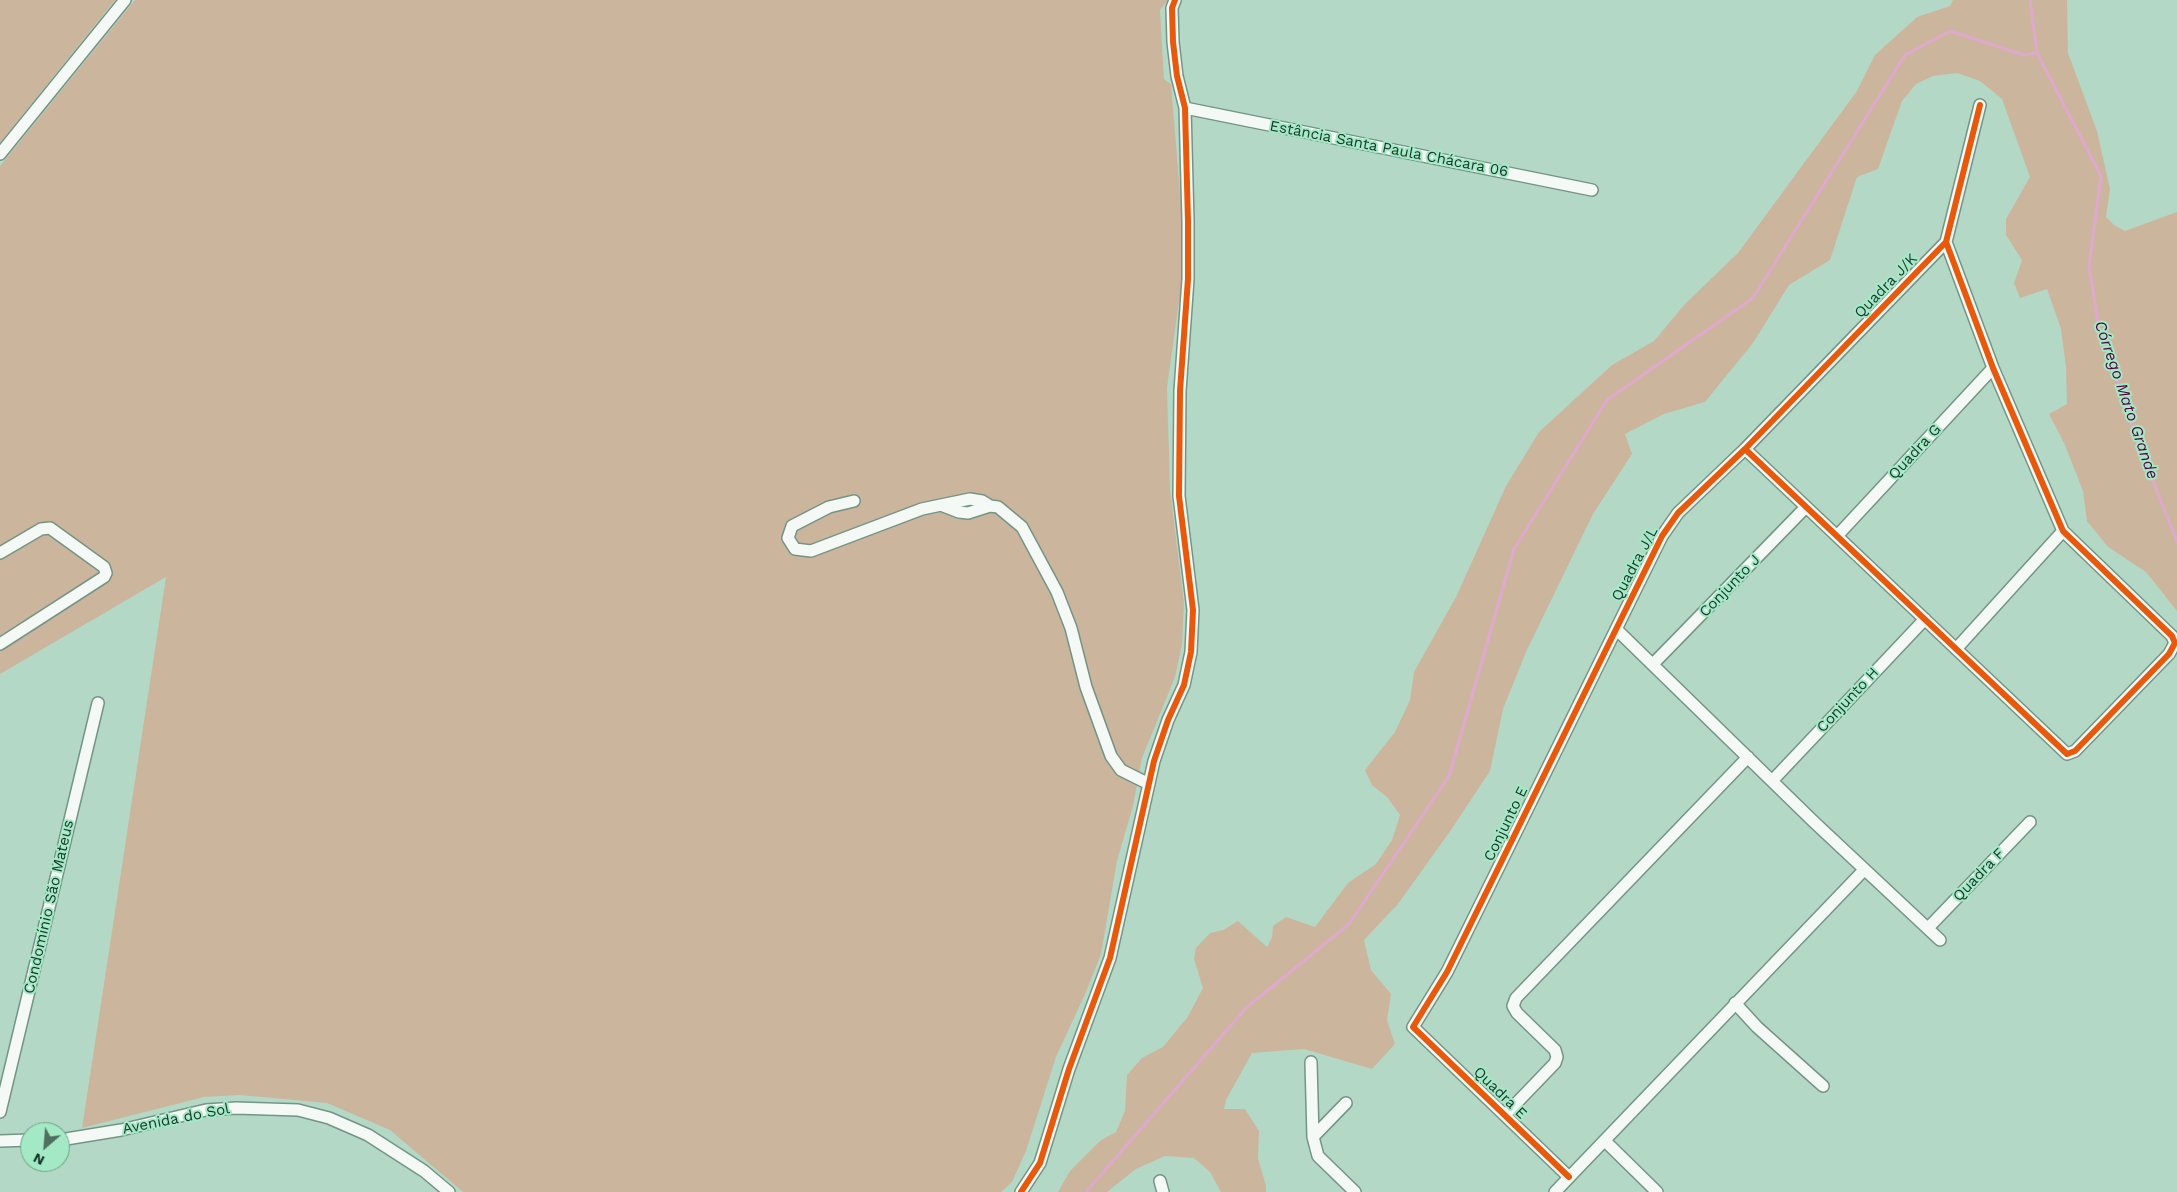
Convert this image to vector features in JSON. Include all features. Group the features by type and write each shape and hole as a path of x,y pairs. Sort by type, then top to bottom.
{"street":[{"path":"0,154 125,0"},
{"path":"1021,1192 1040,1163 1069,1069 1110,958 1149,784 1168,720 1184,684 1192,644 1193,610 1178,496 1180,391 1188,279 1184,108 1177,76 1173,42 1172,8 1175,0"},
{"path":"1745,449 2067,754 2075,751 2169,654 2175,643 2172,636 2063,531 1993,368 1946,242 1980,104"},
{"name":"Estância Santa Paula Chácara 06","path":"1184,108 1592,190"},
{"name":"Quadra J/K","path":"1745,449 1946,242"},
{"name":"Quadra G","path":"1837,536 1993,368"},
{"name":"Quadra J/L","path":"1616,630 1662,536 1678,513 1745,449"},
{"path":"854,501 829,507 792,526 788,538 795,549 811,551 922,509 942,505 959,512 968,513 990,506 998,508 1022,527 1057,592 1071,628 1086,687 1111,756 1121,770 1131,777 1149,784"},
{"name":"Conjunto J","path":"1653,664 1806,507"},
{"path":"0,553 42,529 50,528 104,567 106,573 104,577 0,644"},
{"path":"1956,649 2063,531"},
{"name":"Conjunto H","path":"1772,781 1925,619"},
{"path":"1616,630 1864,870 1929,927 1940,940"},
{"name":"Conjunto E","path":"1413,1027 1446,972 1616,630"},
{"name":"Condomínio São Mateus","path":"0,1112 98,703"},
{"name":"Quadra E","path":"1505,1115 1554,1063 1557,1057 1555,1050 1517,1013 1514,1006 1516,998 1748,757"},
{"name":"Quadra F","path":"1929,927 2030,822"},
{"path":"1555,1192 1864,870"},
{"path":"1735,1003 1763,1032 1823,1086"},
{"name":"Quadra E","path":"1413,1027 1569,1177"},
{"path":"1311,1062 1313,1136 1318,1156 1355,1192"},
{"path":"1313,1136 1346,1104"},
{"name":"Avenida do Sol","path":"70,1138 121,1130 206,1110 236,1108 298,1110 329,1118 368,1134 424,1171 449,1192"},
{"path":"0,1141 20,1140"},
{"path":"1605,1142 1657,1192"}],"shaded area":[{"path":"0,0 115,0 0,143"},
{"path":"135,0 1168,0 1160,10 1164,79 1171,84 1183,229 1183,272 1167,388 1170,489 1184,603 1182,645 1175,677 1142,758 1133,806 1117,861 1101,954 1056,1057 1026,1151 1012,1182 1001,1192 463,1192 390,1130 327,1103 240,1095 204,1097 82,1128 166,577 0,674 0,166"},
{"path":"1953,0 2067,0 2068,53 2097,131 2110,189 2106,217 2114,225 2125,231 2177,212 2177,611 2146,572 2108,547 2087,521 2083,491 2065,445 2049,414 2067,404 2066,368 2061,329 2047,289 2020,298 2014,283 2022,260 2006,235 2006,219 2030,177 2002,99 1980,81 1957,73 1933,76 1916,84 1902,101 1878,169 1857,177 1830,260 1789,285 1753,343 1705,402 1664,414 1625,434 1632,454 1593,514 1526,652 1503,709 1490,771 1398,904 1364,940 1371,970 1391,994 1387,1020 1395,1044 1372,1069 1304,1049 1252,1053 1226,1100 1224,1109 1245,1109 1259,1131 1258,1158 1266,1192 1221,1192 1210,1172 1194,1158 1165,1156 1136,1169 1107,1192 1058,1192 1070,1171 1101,1140 1116,1132 1125,1111 1127,1075 1142,1058 1163,1047 1187,1018 1203,988 1194,959 1196,948 1210,933 1223,930 1238,921 1267,947 1272,937 1273,926 1286,917 1315,927 1348,883 1376,864 1392,840 1400,815 1387,797 1372,785 1365,770 1395,732 1410,700 1414,672 1457,595 1506,486 1539,432 1612,365 1654,341 1685,304 1738,253 1857,91 1875,55 1917,17 1950,6"}],"waterway":[{"name":"Córrego Mato Grande","path":"2030,0 2037,53 2101,176 2089,266 2099,328 2142,453 2177,542"},
{"path":"1086,1192 1246,1008 1349,924 1449,776 1514,549 1607,400 1753,298 1905,55 1950,31 2024,55 2037,53"}],"cycle path":[{"path":"1021,1192 1040,1163 1069,1069 1110,958 1154,761 1168,720 1184,685 1191,652 1193,610 1179,496 1180,391 1188,279 1188,221 1185,108 1177,76 1173,42 1172,8 1175,0"},
{"path":"1569,1177 1413,1027 1447,972 1662,536 1678,513 1745,449 1946,242 1980,105"},
{"path":"1745,449 2067,754 2075,751 2169,654 2175,643 2172,636 2063,531 1993,368 1946,242"}]}
